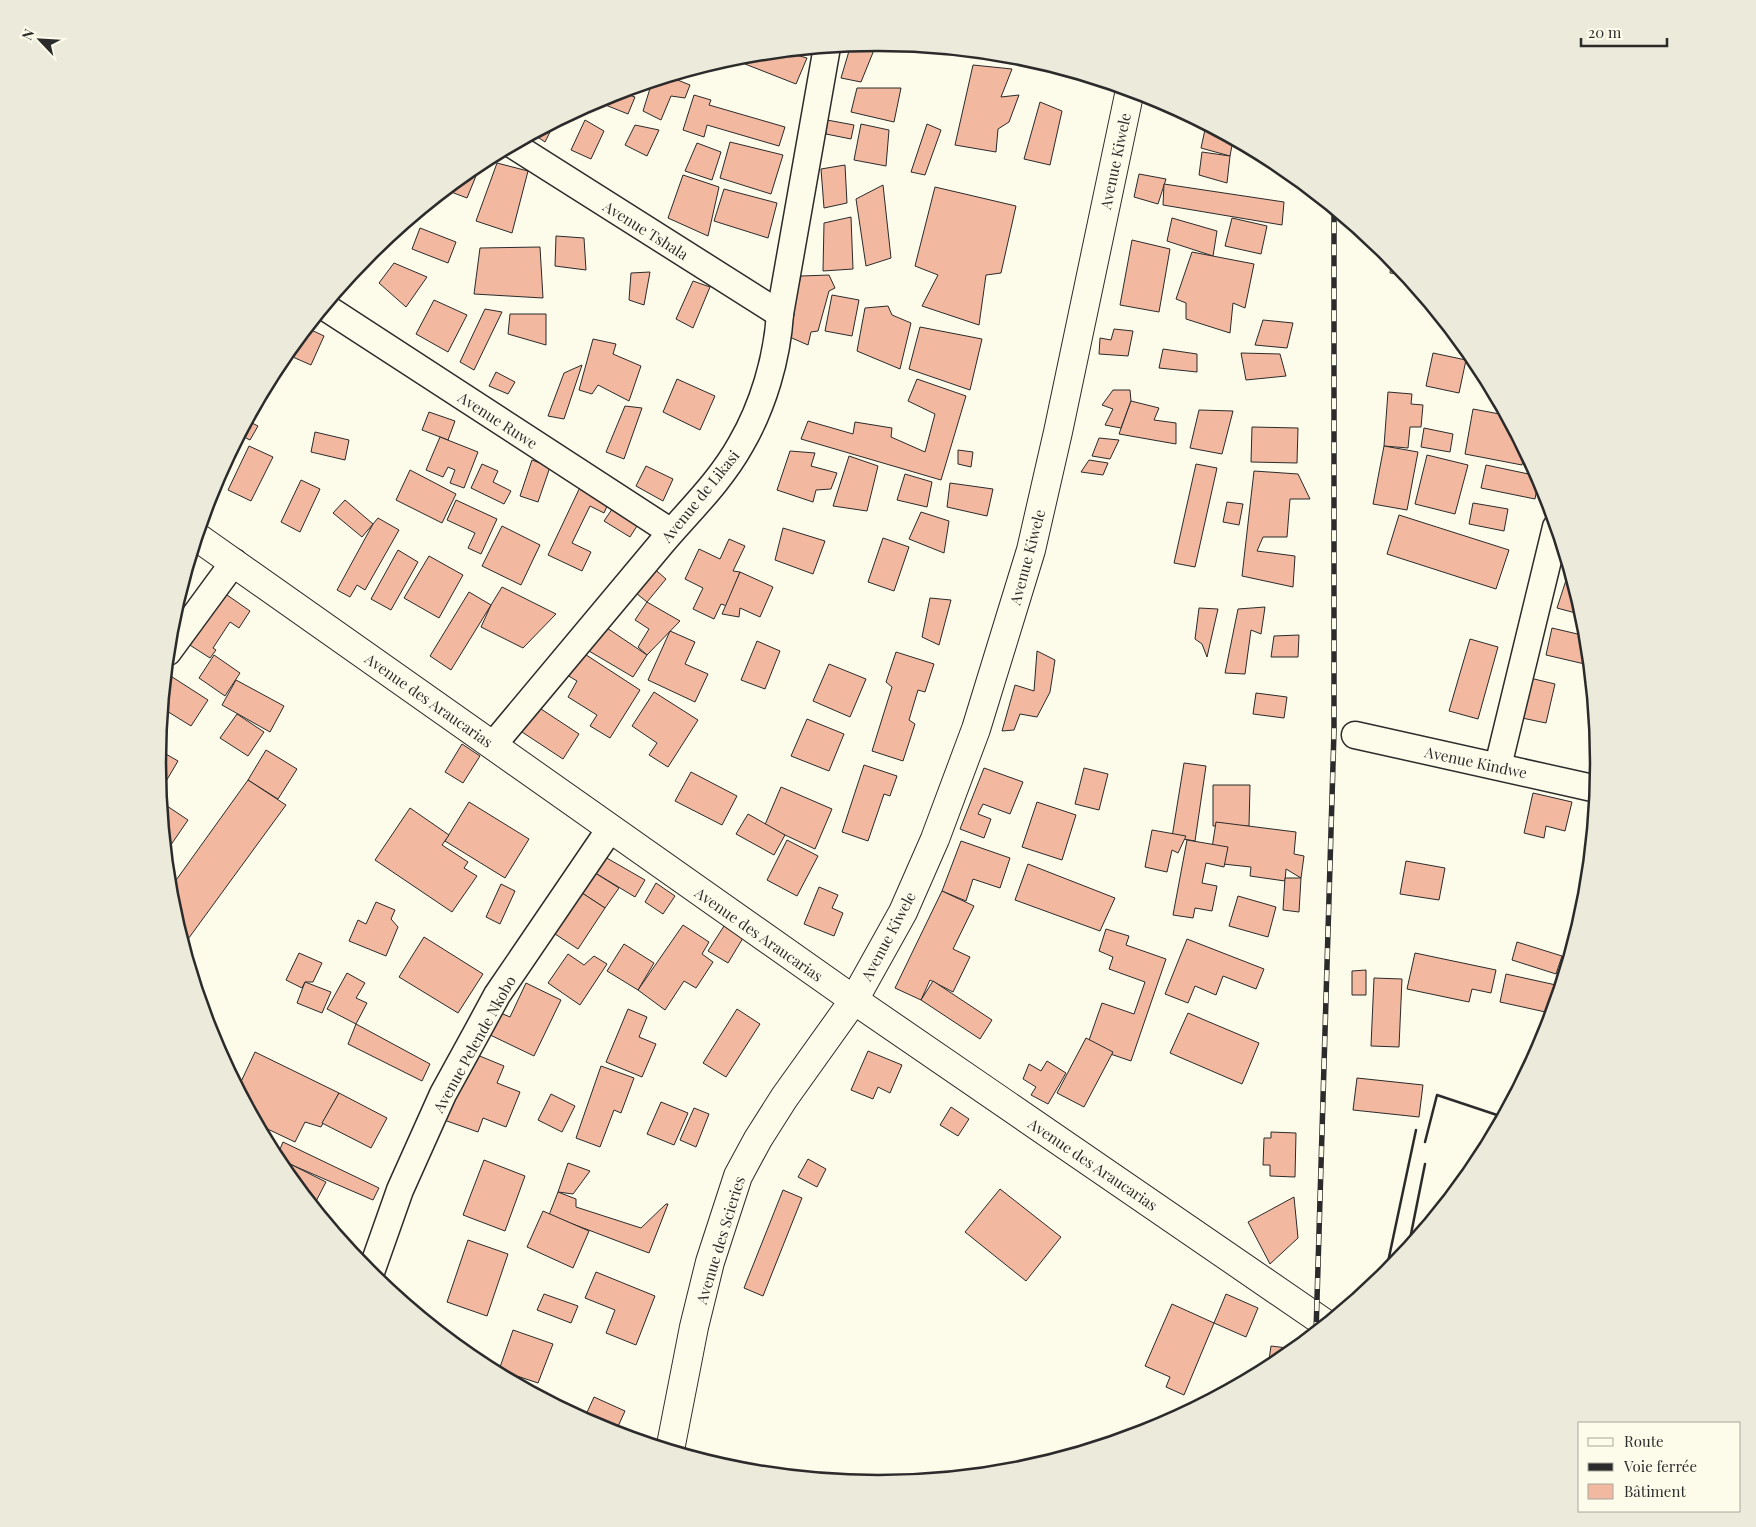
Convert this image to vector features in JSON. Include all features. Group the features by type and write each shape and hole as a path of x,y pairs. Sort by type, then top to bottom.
{"street":[{"name":"Avenue de Likasi","path":"493,745 714,483 741,444 764,391 778,333 826,53"},
{"name":"Avenue Kiwele","path":"854,1000 903,912 935,838 976,729 1031,550 1058,432 1129,97"},
{"name":"Avenue Tshala","path":"519,149 780,314"},
{"name":"Avenue Ruwe","path":"330,310 671,532"},
{"path":"1498,766 1553,539"},
{"name":"Avenue des Araucarias","path":"202,540 854,1000 1322,1321"},
{"path":"177,640 234,562"},
{"name":"Avenue Kindwe","path":"1355,735 1589,787"},
{"name":"Avenue Pelende Nkobo","path":"373,1266 400,1190 443,1094 497,995 610,829"},
{"name":"Avenue des Scieries","path":"671,1444 694,1326 710,1262 738,1176 758,1139 784,1098 854,1000"}],"building":[{"path":"874,51 861,82 841,78 849,52"},
{"path":"799,56 807,58 796,84 745,64 785,57"},
{"path":"973,65 1012,69 1001,97 1019,95 1009,122 998,129 996,152 955,145"},
{"path":"679,80 690,85 685,98 671,96 661,120 643,111 650,89"},
{"path":"857,88 901,88 894,122 851,112"},
{"path":"694,95 711,100 709,105 785,127 779,146 707,125 704,137 683,130"},
{"path":"631,96 635,97 628,114 605,105"},
{"path":"1040,102 1062,111 1050,165 1024,159"},
{"path":"585,120 604,131 591,159 571,150"},
{"path":"827,120 854,125 851,139 826,134"},
{"path":"861,124 889,130 886,166 854,160"},
{"path":"927,124 941,130 925,175 911,172"},
{"path":"635,125 659,130 647,156 625,145"},
{"path":"1205,131 1232,146 1230,156 1201,148"},
{"path":"550,132 545,142 539,138"},
{"path":"730,142 783,155 771,194 720,178"},
{"path":"697,143 721,152 712,180 685,171"},
{"path":"1202,152 1230,156 1227,183 1199,175"},
{"path":"497,163 528,171 512,233 476,221"},
{"path":"845,165 847,203 824,208 821,169"},
{"path":"1139,174 1166,179 1158,204 1134,197"},
{"path":"476,175 467,198 452,192"},
{"path":"683,175 719,187 708,236 668,218"},
{"path":"1164,184 1284,202 1282,225 1163,205"},
{"path":"883,185 891,258 866,266 856,199"},
{"path":"935,187 1016,206 1001,273 986,275 979,325 922,306 938,275 915,266"},
{"path":"724,189 777,203 768,238 714,221"},
{"path":"851,217 853,269 823,271 824,223"},
{"path":"1172,218 1217,231 1213,256 1167,241"},
{"path":"1232,218 1267,226 1261,254 1225,246"},
{"path":"420,228 456,242 448,263 412,249"},
{"path":"556,236 584,238 586,270 555,266"},
{"path":"1132,240 1170,249 1159,312 1120,305"},
{"path":"540,247 543,298 474,294 480,248"},
{"path":"1192,252 1254,264 1245,308 1233,303 1230,333 1186,319 1186,303 1176,299"},
{"path":"394,263 427,277 406,307 379,283"},
{"path":"650,272 644,305 629,300 631,273"},
{"path":"829,275 835,288 829,291 818,331 811,332 808,345 785,335 801,276"},
{"path":"693,281 710,287 693,328 676,319"},
{"path":"832,295 859,300 852,336 825,331"},
{"path":"434,300 467,315 448,352 416,334"},
{"path":"888,306 892,315 911,323 900,369 857,351 865,308"},
{"path":"485,309 502,312 474,370 460,362"},
{"path":"510,314 546,314 546,345 508,334"},
{"path":"1263,320 1293,323 1287,348 1255,345"},
{"path":"920,327 982,339 970,390 909,369"},
{"path":"1114,329 1133,331 1128,356 1099,354 1100,338 1111,340"},
{"path":"313,331 324,336 311,365 294,357"},
{"path":"593,339 616,344 613,354 641,366 629,401 598,385 592,394 579,390"},
{"path":"1163,349 1197,354 1197,372 1159,368"},
{"path":"1241,353 1280,354 1286,376 1246,380"},
{"path":"1433,353 1464,360 1466,362 1459,393 1426,386"},
{"path":"582,365 564,419 548,416 564,373"},
{"path":"496,372 515,382 508,394 489,386"},
{"path":"677,379 715,396 700,430 663,412"},
{"path":"917,379 966,396 941,480 801,439 808,421 853,434 855,422 892,428 891,437 925,452 935,414 908,401"},
{"path":"1113,390 1130,390 1131,401 1121,428 1105,425 1113,409 1102,405"},
{"path":"1388,392 1412,394 1411,404 1423,405 1421,427 1410,427 1408,448 1384,446"},
{"path":"1131,401 1159,408 1154,420 1176,423 1176,444 1119,434"},
{"path":"625,406 642,408 624,459 606,452"},
{"path":"1473,409 1499,414 1523,461 1522,465 1465,454"},
{"path":"1199,410 1233,411 1222,454 1190,448"},
{"path":"429,412 455,421 448,440 422,430"},
{"path":"252,423 258,426 250,440 245,437"},
{"path":"1252,427 1298,428 1297,463 1251,462"},
{"path":"1424,428 1453,434 1450,452 1421,447"},
{"path":"315,432 349,440 345,460 311,452"},
{"path":"440,437 478,452 464,488 450,483 455,470 448,467 443,477 426,470"},
{"path":"1099,438 1119,440 1110,459 1092,456"},
{"path":"249,446 273,457 251,501 228,490"},
{"path":"1384,446 1418,452 1407,510 1373,504"},
{"path":"958,450 973,452 971,467 958,464"},
{"path":"790,451 815,453 811,466 837,473 831,489 816,490 813,502 777,490"},
{"path":"1427,455 1468,465 1455,514 1415,504"},
{"path":"849,456 878,466 867,511 833,506"},
{"path":"532,460 550,467 538,502 520,496"},
{"path":"1089,460 1108,463 1103,475 1081,472"},
{"path":"482,464 498,471 493,482 511,491 504,504 471,488"},
{"path":"1196,464 1217,468 1195,567 1174,563"},
{"path":"1486,465 1528,474 1536,492 1535,499 1481,488"},
{"path":"646,466 673,479 663,501 636,486"},
{"path":"410,470 456,494 442,523 396,500"},
{"path":"1254,471 1298,474 1310,499 1290,499 1287,537 1263,537 1257,551 1295,556 1293,587 1242,576"},
{"path":"905,474 932,482 927,507 897,500"},
{"path":"301,480 320,489 300,532 281,522"},
{"path":"582,483 611,497 604,513 590,506 572,543 591,552 582,571 548,555"},
{"path":"950,483 993,489 987,516 947,507"},
{"path":"345,500 373,524 362,537 333,513"},
{"path":"456,500 497,519 481,554 468,548 475,533 447,520"},
{"path":"617,502 642,518 630,537 604,521"},
{"path":"1227,502 1243,504 1239,525 1223,522"},
{"path":"1473,503 1508,509 1504,531 1469,524"},
{"path":"921,512 949,521 944,553 909,539"},
{"path":"1399,515 1509,550 1496,589 1387,554"},
{"path":"378,518 399,530 365,590 357,585 350,597 337,590"},
{"path":"502,526 540,545 521,585 482,566"},
{"path":"783,528 825,541 813,574 775,560"},
{"path":"883,538 909,547 894,591 868,582"},
{"path":"729,539 745,546 733,571 740,572 727,606 721,604 714,619 693,609 703,588 685,579 699,549 720,559"},
{"path":"398,550 418,562 391,610 371,599"},
{"path":"429,556 463,575 439,618 404,598"},
{"path":"651,566 666,579 647,602 631,589"},
{"path":"740,572 773,587 760,617 740,608 739,617 722,614"},
{"path":"1566,580 1574,613 1557,608"},
{"path":"502,587 556,614 523,648 481,627"},
{"path":"217,588 250,611 239,628 230,622 213,648 216,650 210,658 182,640"},
{"path":"469,592 491,605 451,670 430,656"},
{"path":"930,598 951,600 939,645 922,637"},
{"path":"647,602 680,621 647,655 638,647 649,629 635,620"},
{"path":"1265,607 1261,634 1251,630 1245,674 1225,673 1238,609"},
{"path":"1199,608 1218,609 1207,657 1202,644 1195,639"},
{"path":"604,626 647,655 633,677 589,651"},
{"path":"1552,628 1578,634 1583,664 1546,655"},
{"path":"670,631 695,642 685,664 708,674 695,702 648,680"},
{"path":"1299,635 1298,657 1271,657 1274,636"},
{"path":"1470,639 1498,647 1478,719 1449,711"},
{"path":"757,641 780,651 765,689 741,680"},
{"path":"577,649 640,690 610,738 590,726 597,715 568,697 577,681 562,672"},
{"path":"1037,651 1055,660 1050,692 1037,717 1020,714 1014,730 1002,731 1015,685 1034,691"},
{"path":"896,652 934,664 925,692 918,690 909,720 915,724 903,761 872,751 892,687 886,682"},
{"path":"214,655 240,673 225,696 199,678"},
{"path":"829,664 866,679 850,717 813,701"},
{"path":"171,676 208,700 191,726 168,711"},
{"path":"1530,678 1555,684 1546,723 1522,718"},
{"path":"236,680 284,706 270,732 222,705"},
{"path":"654,692 698,720 668,767 649,755 657,743 632,726"},
{"path":"1256,693 1287,697 1284,718 1253,714"},
{"path":"538,707 579,734 563,759 522,732"},
{"path":"237,714 264,732 248,756 220,738"},
{"path":"807,719 844,734 829,771 791,756"},
{"path":"462,744 480,756 463,783 445,772"},
{"path":"266,750 297,769 278,799 248,780"},
{"path":"166,754 178,761 166,781"},
{"path":"1184,763 1206,766 1195,841 1172,837"},
{"path":"864,765 897,776 890,796 884,794 868,841 842,832"},
{"path":"984,768 1023,782 1010,814 983,804 978,814 991,819 984,838 960,829"},
{"path":"1084,768 1108,774 1099,810 1075,804"},
{"path":"691,772 737,796 722,825 675,801"},
{"path":"248,780 286,805 188,939 176,881"},
{"path":"1213,785 1250,785 1249,826 1213,826"},
{"path":"781,787 832,809 815,849 764,827"},
{"path":"1533,793 1572,802 1565,831 1546,826 1544,838 1524,833"},
{"path":"469,802 529,839 505,878 445,841"},
{"path":"1037,802 1076,815 1062,860 1022,847"},
{"path":"167,806 188,820 171,845"},
{"path":"410,808 449,835 442,845 468,862 464,868 477,876 452,912 375,860"},
{"path":"748,814 785,835 774,855 736,834"},
{"path":"1216,822 1296,832 1294,854 1304,856 1301,878 1286,869 1285,881 1250,876 1251,867 1223,864 1225,850 1212,848"},
{"path":"1152,830 1186,836 1178,853 1172,850 1167,872 1145,867"},
{"path":"787,840 818,856 797,896 767,880"},
{"path":"1187,840 1228,847 1224,867 1206,863 1202,883 1217,886 1212,911 1195,908 1193,918 1173,915"},
{"path":"961,841 1010,858 1000,888 973,879 966,901 942,891"},
{"path":"598,853 645,880 635,897 592,871"},
{"path":"1406,861 1445,868 1439,900 1400,894"},
{"path":"1028,864 1115,898 1100,931 1015,900"},
{"path":"592,871 619,888 605,908 579,891"},
{"path":"1285,878 1301,878 1299,912 1283,910"},
{"path":"656,883 675,896 663,914 645,902"},
{"path":"501,884 515,891 500,924 486,917"},
{"path":"819,887 838,895 832,908 843,913 834,936 804,924"},
{"path":"579,891 605,908 578,949 552,932"},
{"path":"942,891 974,906 953,949 970,957 953,992 930,980 921,1000 895,988"},
{"path":"1238,896 1276,907 1268,937 1229,926"},
{"path":"376,902 395,910 391,919 398,927 386,956 349,941 358,920 366,924"},
{"path":"683,925 709,942 702,954 713,962 696,988 684,981 665,1010 638,990"},
{"path":"724,926 743,938 728,963 708,951"},
{"path":"1106,929 1129,936 1126,945 1166,959 1131,1061 1087,1046 1102,1003 1134,1014 1145,982 1109,969 1113,957 1099,951"},
{"path":"424,937 483,974 458,1013 399,977"},
{"path":"1187,939 1264,969 1256,989 1223,976 1216,995 1195,986 1188,1003 1165,994"},
{"path":"1517,942 1562,956 1556,974 1512,960"},
{"path":"624,944 654,963 638,990 607,971"},
{"path":"299,953 322,963 313,982 305,982 302,988 286,980"},
{"path":"1415,953 1496,970 1491,993 1472,989 1469,1002 1407,989"},
{"path":"568,954 584,965 594,956 607,964 580,1005 548,983"},
{"path":"1366,970 1366,995 1352,995 1352,971"},
{"path":"347,973 365,983 356,998 367,1003 356,1024 327,1009"},
{"path":"1506,974 1554,985 1545,1012 1500,1002"},
{"path":"1374,978 1402,979 1399,1047 1371,1046"},
{"path":"933,981 992,1020 980,1039 921,1000"},
{"path":"305,982 331,992 322,1013 297,1003"},
{"path":"526,983 561,1000 534,1056 486,1033 496,1011 510,1017"},
{"path":"628,1009 647,1017 639,1037 656,1044 642,1077 606,1062"},
{"path":"737,1009 760,1024 726,1077 703,1063"},
{"path":"1188,1013 1259,1043 1242,1084 1170,1053"},
{"path":"356,1024 430,1064 422,1081 348,1044"},
{"path":"1086,1038 1113,1052 1084,1107 1057,1093"},
{"path":"868,1051 902,1065 890,1093 878,1087 873,1099 851,1090"},
{"path":"255,1052 339,1093 321,1127 305,1122 295,1142 266,1128 241,1082"},
{"path":"470,1052 504,1066 497,1083 520,1092 506,1127 483,1118 478,1132 444,1120"},
{"path":"1047,1061 1066,1073 1048,1104 1031,1095 1036,1087 1023,1079 1029,1064 1041,1071"},
{"path":"601,1066 634,1078 621,1113 614,1110 600,1147 576,1138"},
{"path":"1357,1078 1423,1085 1419,1117 1353,1110"},
{"path":"339,1093 387,1118 371,1148 322,1123"},
{"path":"551,1094 575,1106 562,1132 538,1120"},
{"path":"661,1102 688,1113 674,1145 647,1134"},
{"path":"951,1107 969,1119 958,1136 940,1125"},
{"path":"694,1108 709,1114 696,1147 680,1140"},
{"path":"1271,1132 1296,1133 1295,1177 1270,1176 1270,1165 1263,1165 1264,1138 1271,1138"},
{"path":"283,1142 379,1188 373,1200 292,1165 280,1149"},
{"path":"808,1159 826,1169 817,1187 798,1177"},
{"path":"484,1160 525,1176 505,1231 463,1215"},
{"path":"568,1163 590,1171 573,1194 558,1192"},
{"path":"292,1165 326,1182 316,1201 313,1197"},
{"path":"1000,1189 1061,1237 1026,1281 965,1232"},
{"path":"783,1190 802,1198 763,1296 744,1288"},
{"path":"558,1192 576,1199 576,1207 641,1228 668,1204 649,1253 549,1215"},
{"path":"1294,1197 1298,1238 1270,1264 1248,1222"},
{"path":"543,1211 589,1231 573,1268 527,1247"},
{"path":"468,1240 508,1254 487,1316 447,1302"},
{"path":"596,1272 655,1296 636,1345 606,1333 615,1310 585,1298"},
{"path":"544,1294 578,1306 571,1323 537,1310"},
{"path":"1226,1294 1258,1308 1246,1337 1214,1323"},
{"path":"1172,1304 1214,1323 1184,1395 1166,1387 1170,1377 1145,1366"},
{"path":"513,1330 553,1344 538,1383 513,1375 500,1367"},
{"path":"1271,1346 1286,1348 1274,1356 1269,1359"},
{"path":"594,1397 625,1411 618,1427 587,1413"}],"railway":[{"path":"1316,1325 1334,731 1334,216"}],"wall":[{"path":"1425,1142 1437,1095 1498,1115"},
{"path":"1388,1260 1416,1130"},
{"path":"1411,1236 1425,1164"}]}
